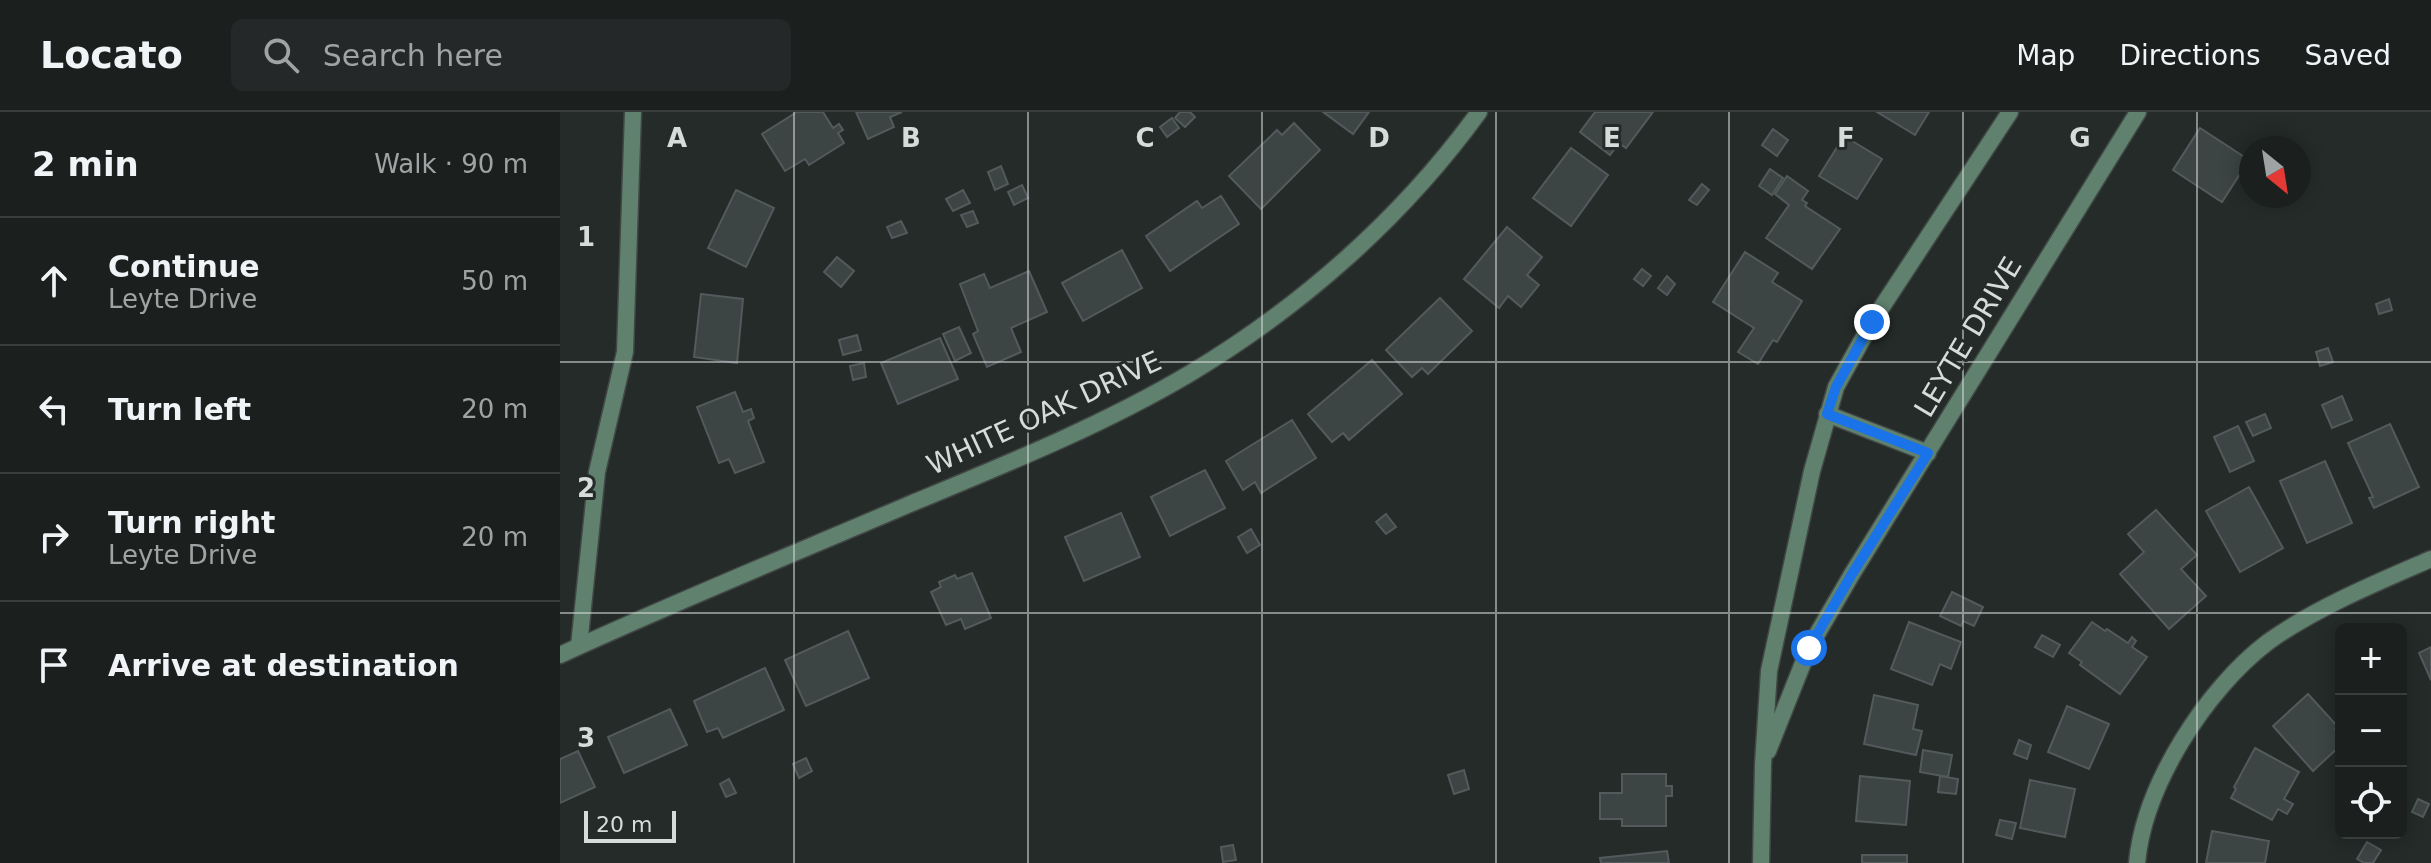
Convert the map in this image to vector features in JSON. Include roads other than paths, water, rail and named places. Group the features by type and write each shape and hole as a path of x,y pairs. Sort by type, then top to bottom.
{"street":[{"path":"579,646 597,472 625,352 633,112"},
{"name":"WHITE OAK DRIVE","path":"560,655 1031,452 1188,374 1233,346 1322,281 1370,238 1461,137 1479,112"},
{"name":"LEYTE DRIVE","path":"1761,863 1769,671 1795,543 1827,414 1836,387 1864,335 2010,112"},
{"name":"LEYTE DRIVE","path":"1763,764 1809,648 2138,112"},
{"path":"1827,414 1928,453"},
{"path":"2137,863 2140,840 2164,774 2186,733 2227,682 2267,643 2293,626 2431,559"}]}
